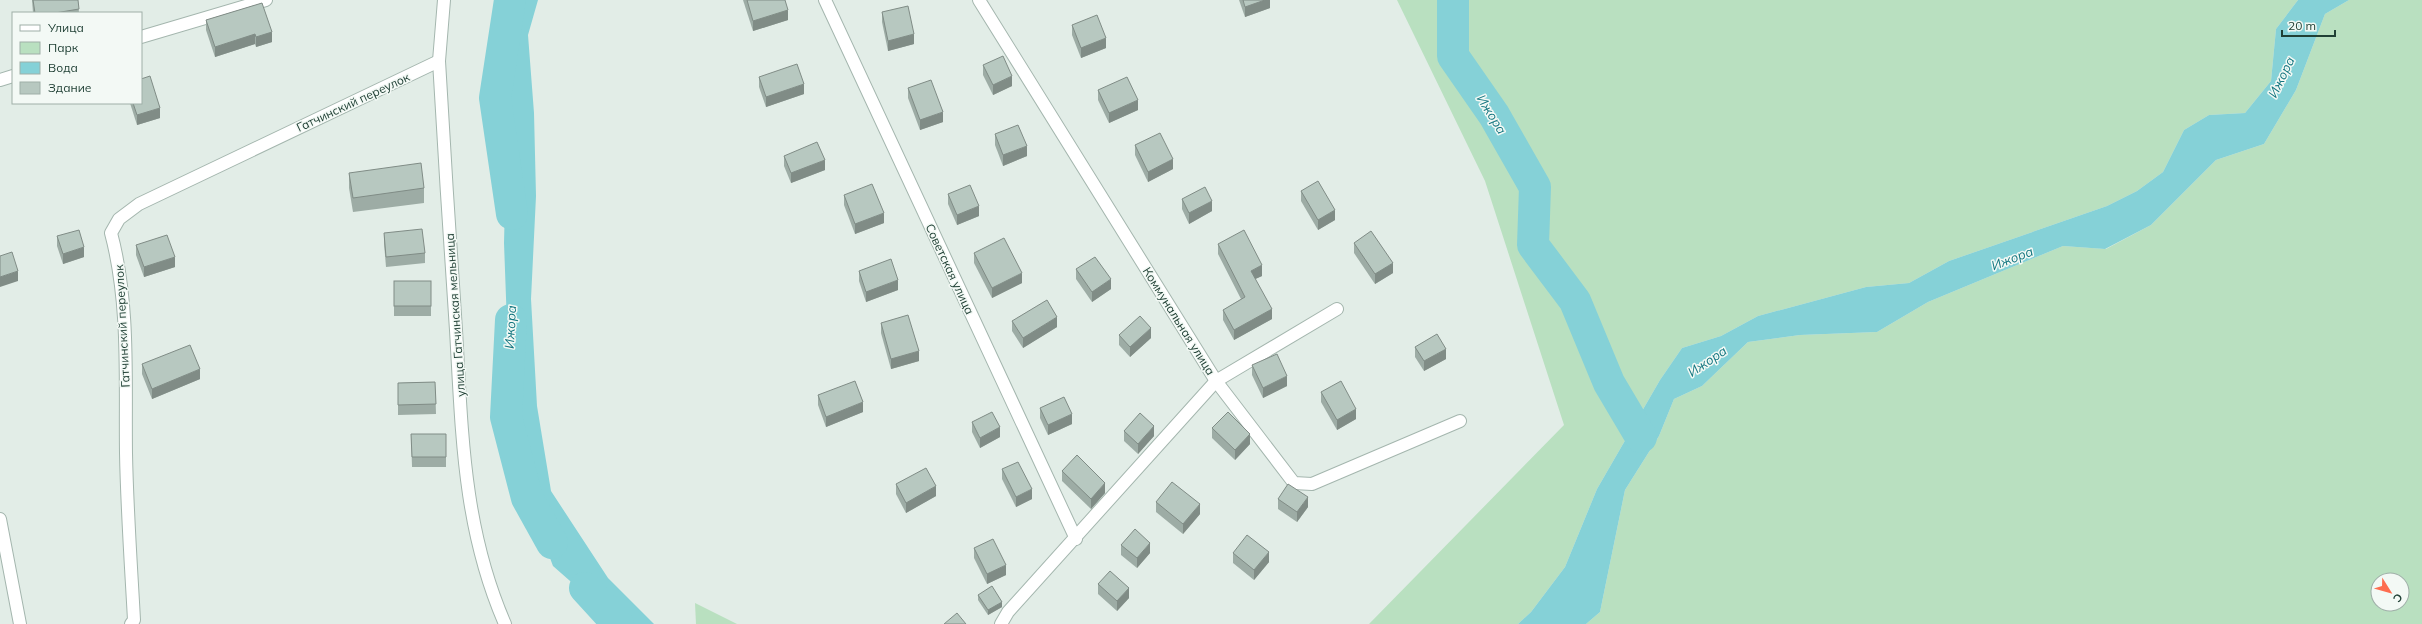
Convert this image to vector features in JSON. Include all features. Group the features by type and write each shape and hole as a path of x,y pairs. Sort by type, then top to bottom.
{"street":[{"path":"142,38 266,0"},
{"name":"улица Гатчинская мельница","path":"444,0 439,61 462,440 471,513 481,561 505,624"},
{"name":"Советская улица","path":"825,0 1076,539"},
{"name":"Коммунальная улица","path":"978,0 1216,381 1294,483 1312,484 1460,422"},
{"name":"Гатчинский переулок","path":"131,624 134,620 126,460 125,340 118,260 111,233 119,219 139,204 439,61"},
{"path":"0,80 12,76"},
{"path":"1001,624 1008,612 1076,539 1216,381 1337,309"},
{"path":"0,519 20,624"}],"green space":[{"path":"1397,0 2298,0 2276,29 2271,81 2245,113 2209,115 2184,130 2163,172 2137,191 2107,206 1949,261 1909,283 1866,287 1758,316 1721,336 1682,348 1660,380 1597,489 1565,567 1531,612 1518,624 1369,624 1564,425 1485,181"},
{"path":"2349,0 2422,0 2422,624 1586,624 1600,612 1625,490 1659,436 1674,399 1702,386 1748,342 1800,335 1877,332 1928,302 2063,246 2106,249 2151,225 2216,160 2264,144 2296,90 2325,14"},
{"path":"695,603 737,624 696,624"}],"water":[{"path":"512,0 538,0 528,35 534,113 536,196 531,299 537,406 551,491 608,578 654,624 619,624 553,566 527,497 511,434 504,243 506,164 496,110 501,32 511,11"},
{"path":"2298,0 2349,0 2325,14 2296,90 2264,144 2216,160 2151,225 2105,249 2063,246 1928,302 1877,332 1800,335 1748,342 1702,386 1674,399 1659,436 1625,490 1600,612 1586,624 1518,624 1531,612 1565,567 1597,489 1660,380 1682,348 1721,336 1758,316 1866,287 1909,283 1949,261 2107,206 2137,191 2163,172 2184,130 2209,115 2245,113 2271,81 2276,29"}],"building":[{"path":"33,0 78,0 79,9 61,12 35,12"},
{"path":"747,0 785,0 788,10 753,21"},
{"path":"1243,0 1265,0 1245,7"},
{"path":"262,3 272,32 256,37 255,34 215,47 206,20"},
{"path":"908,6 914,34 888,41 882,12"},
{"path":"1097,15 1106,38 1081,48 1072,25"},
{"path":"1003,56 1012,76 993,85 983,65"},
{"path":"797,64 804,84 766,97 759,77"},
{"path":"150,76 160,108 137,115 133,104 142,104 142,79"},
{"path":"1127,77 1138,100 1109,113 1098,90"},
{"path":"931,80 943,112 920,120 908,88"},
{"path":"1018,125 1027,146 1003,155 995,134"},
{"path":"1160,133 1173,159 1148,172 1135,145"},
{"path":"817,142 825,160 791,173 784,156"},
{"path":"421,163 424,188 353,198 349,173"},
{"path":"1318,181 1335,210 1318,220 1301,191"},
{"path":"872,184 884,213 855,224 844,195"},
{"path":"970,185 979,206 957,215 948,194"},
{"path":"1205,187 1212,201 1189,213 1182,199"},
{"path":"422,229 425,253 386,257 384,233"},
{"path":"79,230 84,247 63,254 57,236"},
{"path":"1244,230 1262,265 1251,271 1272,309 1234,330 1223,310 1245,297 1218,244"},
{"path":"1371,231 1393,263 1375,274 1354,243"},
{"path":"167,235 175,257 144,267 136,245"},
{"path":"1004,238 1022,273 992,288 974,253"},
{"path":"12,252 18,271 0,277 0,256"},
{"path":"1095,257 1111,279 1092,292 1076,269"},
{"path":"891,259 898,280 866,292 859,271"},
{"path":"394,281 431,281 431,306 394,306"},
{"path":"1047,300 1057,317 1023,338 1012,321"},
{"path":"908,315 919,351 891,359 881,323"},
{"path":"1140,316 1151,328 1130,347 1119,335"},
{"path":"1437,334 1446,349 1424,361 1415,347"},
{"path":"190,345 200,369 152,389 142,364"},
{"path":"1277,354 1287,376 1263,388 1252,365"},
{"path":"855,381 863,402 826,417 818,395"},
{"path":"1341,381 1356,409 1337,420 1321,392"},
{"path":"435,382 436,404 398,405 398,383"},
{"path":"1064,397 1072,414 1048,425 1040,408"},
{"path":"992,412 1000,427 980,438 972,422"},
{"path":"1228,412 1250,434 1235,450 1212,428"},
{"path":"1140,413 1154,426 1138,444 1124,431"},
{"path":"411,434 446,434 446,457 412,457"},
{"path":"1077,455 1105,483 1091,499 1062,471"},
{"path":"1018,462 1032,489 1016,497 1002,469"},
{"path":"926,468 936,486 906,503 896,484"},
{"path":"1172,482 1200,504 1183,524 1156,502"},
{"path":"1288,484 1308,497 1297,512 1278,499"},
{"path":"1135,529 1150,543 1137,558 1121,545"},
{"path":"1247,535 1269,552 1254,570 1233,553"},
{"path":"993,539 1006,565 987,574 974,548"},
{"path":"1110,571 1129,588 1117,601 1098,584"},
{"path":"992,586 1002,602 988,610 978,595"},
{"path":"957,613 966,624 944,624"}],"waterway":[{"name":"Ижора","path":"510,0 495,98 512,214"},
{"name":"Ижора","path":"1453,0 1453,56 1494,115 1535,187 1533,245 1575,301 1609,383 1641,437"},
{"name":"Ижора","path":"511,320 506,417 527,498 552,543"},
{"name":"Ижора","path":"585,588 618,624"}]}
